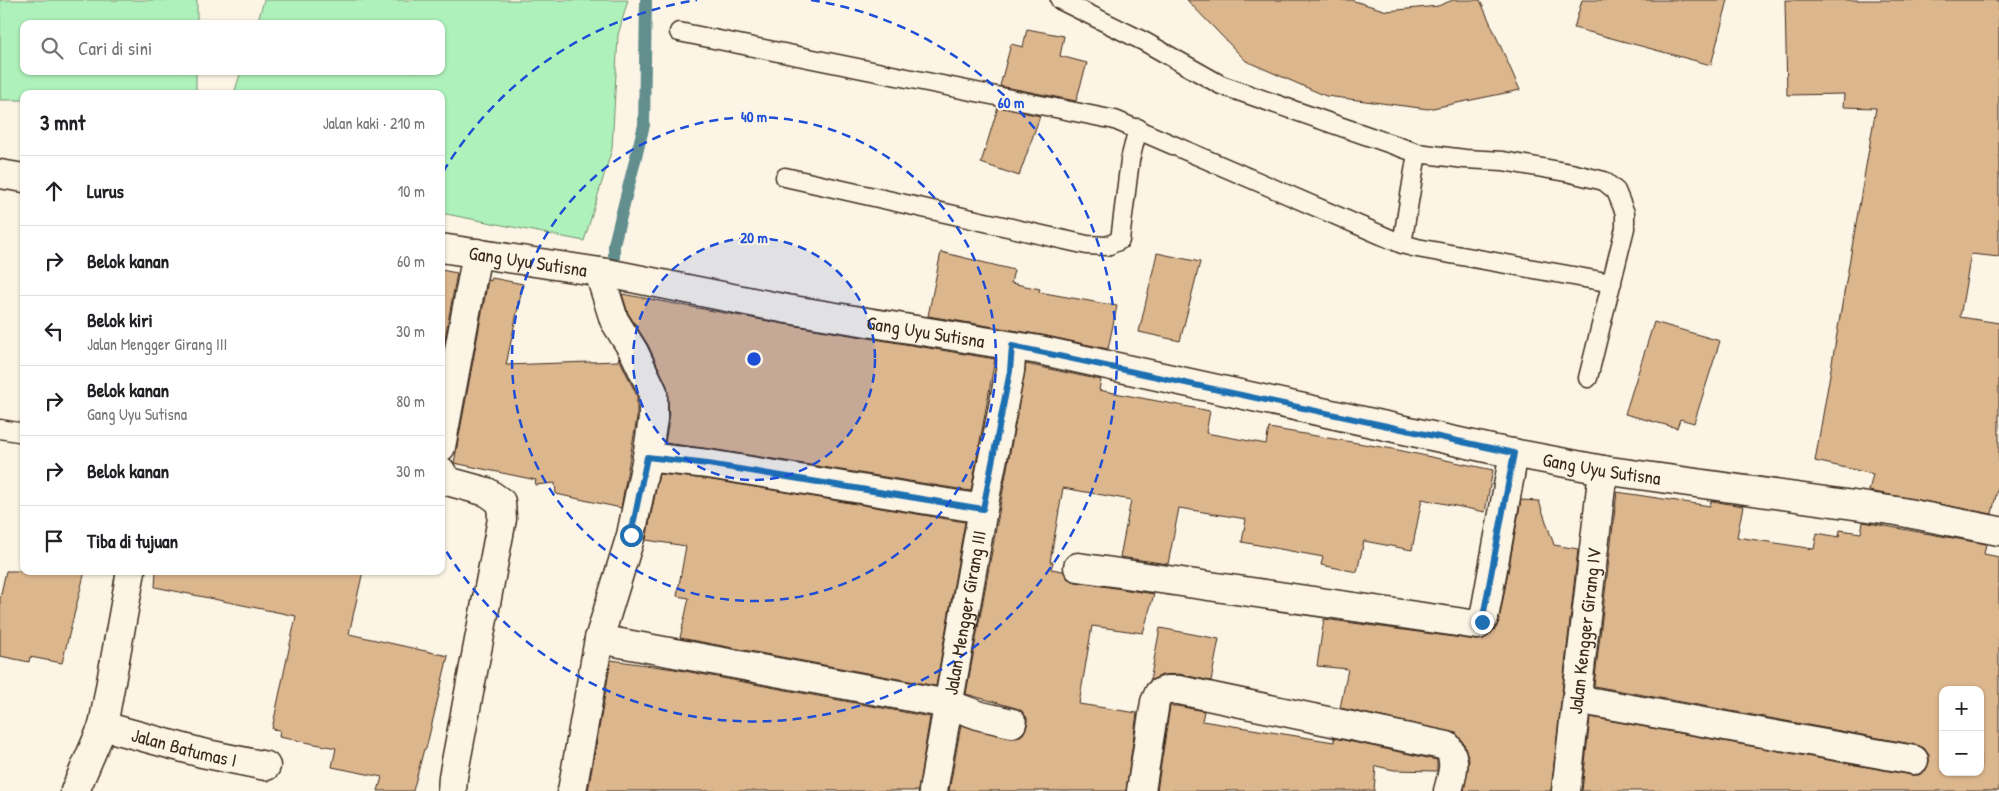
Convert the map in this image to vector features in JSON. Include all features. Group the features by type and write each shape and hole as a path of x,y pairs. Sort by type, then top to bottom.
{"street":[{"path":"0,174 20,177"},
{"name":"Gang Uyu Sutisna","path":"445,249 609,274 787,309 1012,346 1514,453 1603,470 1897,511 1999,531"},
{"path":"445,425 477,253"},
{"path":"572,791 599,639 631,535 653,418 653,392 634,352 614,320 609,274"},
{"name":"Jalan Mengger Girang III","path":"934,791 983,509 1010,371 1012,346"},
{"path":"1078,567 1478,625 1484,618 1514,453"},
{"path":"647,457 717,466 983,509"},
{"name":"Jalan Kengger Girang IV","path":"1566,791 1603,470"},
{"path":"445,478 447,481 487,492 501,502 502,519 452,791"},
{"path":"75,791 103,726 129,575"},
{"path":"599,639 948,704 981,716 1012,722"},
{"path":"1140,791 1156,702 1160,694 1167,690 1179,690 1448,746 1454,754 1454,764 1448,791"},
{"path":"1576,699 1914,760"},
{"name":"Jalan Batumas I","path":"103,726 202,753 266,766"}],"lane":[{"path":"1060,0 1145,42 1221,85 1417,154 1503,161 1571,173 1604,182 1616,190 1625,213 1625,228 1588,378"},
{"path":"679,32 1115,120 1138,128 1402,244 1612,283"},
{"path":"784,177 1087,245 1107,246 1120,240 1130,160 1138,128"},
{"path":"1402,244 1417,154"},
{"path":"0,429 20,432"}],"green space":[{"path":"0,0 197,0 197,20 20,20 20,75 196,75 196,90 20,90 20,100 0,100"},
{"path":"264,0 628,0 618,35 612,149 584,241 445,214 445,90 235,90 240,75 445,75 445,20 258,20"}],"building":[{"path":"1187,0 1351,0 1387,11 1438,6 1453,0 1480,0 1520,90 1428,109 1326,96 1246,61"},
{"path":"1582,0 1728,0 1711,65 1574,28"},
{"path":"1785,0 1999,0 1999,257 1971,254 1960,317 1999,323 1999,481 1992,514 1869,491 1873,474 1815,461 1876,108 1843,107 1844,94 1787,95"},
{"path":"1027,29 1064,36 1060,56 1087,63 1076,101 1000,86 1011,44 1023,47"},
{"path":"998,107 1040,116 1019,176 981,163"},
{"path":"941,252 1014,270 1011,283 1040,289 1039,292 1117,306 1108,349 1042,335 928,316"},
{"path":"1157,253 1200,262 1180,341 1139,332"},
{"path":"445,271 457,273 445,338"},
{"path":"492,278 523,284 506,365 618,361 619,357 637,396 637,418 621,508 556,494 555,483 535,485 536,480 454,463 488,280 491,281"},
{"path":"622,294 784,324 995,359 971,491 665,443 669,419 667,386 648,345 628,313"},
{"path":"1654,322 1720,341 1694,423 1680,419 1677,428 1625,414"},
{"path":"1026,364 1101,380 1099,390 1210,411 1206,433 1266,444 1269,428 1393,449 1493,470 1485,512 1422,499 1412,550 1364,541 1357,572 1321,565 1323,557 1242,542 1246,519 1179,508 1168,564 1120,557 1131,500 1063,488 1050,562 1053,562 1051,569 1063,571 1068,579 1076,582 1154,594 1143,633 1092,626 1079,704 1137,713 1126,791 949,791 961,725 1009,738 1017,738 1023,734 1027,726 1027,718 1022,711 966,694"},
{"path":"659,474 706,479 965,522 936,686 680,638 689,598 677,596 686,546 646,540"},
{"path":"1617,492 1710,506 1711,501 1743,506 1737,537 1814,549 1817,533 1839,537 1840,530 1861,533 1863,522 1986,544 1984,554 1999,557 1999,791 1582,791 1590,717 1911,775 1919,775 1926,770 1929,762 1929,755 1924,748 1917,745 1594,686"},
{"path":"1521,500 1539,501 1554,545 1578,549 1551,791 1464,791 1469,760 1464,744 1456,733 1340,708 1348,669 1317,666 1324,619 1476,640 1484,639 1496,628 1499,621"},
{"path":"6,571 20,571 20,575 84,575 62,663 30,657 29,662 0,656 0,598"},
{"path":"156,575 362,575 349,634 448,656 426,749 424,749 413,791 378,791 382,777 332,767 336,748 279,737 280,730 272,729 296,616 155,587"},
{"path":"1160,628 1219,639 1211,681 1179,674 1162,675 1150,681"},
{"path":"611,660 674,669 930,717 918,791 588,791"},
{"path":"1170,706 1204,711 1202,721 1334,742 1334,738 1437,760 1437,771 1394,770 1376,766 1374,791 1157,791"}],"waterway":[{"path":"614,276 614,244 644,125 646,0"}],"route":[{"path":"631,535 647,457 708,464 983,509 1010,371 1012,346 1040,350 1514,453 1482,622"}]}
